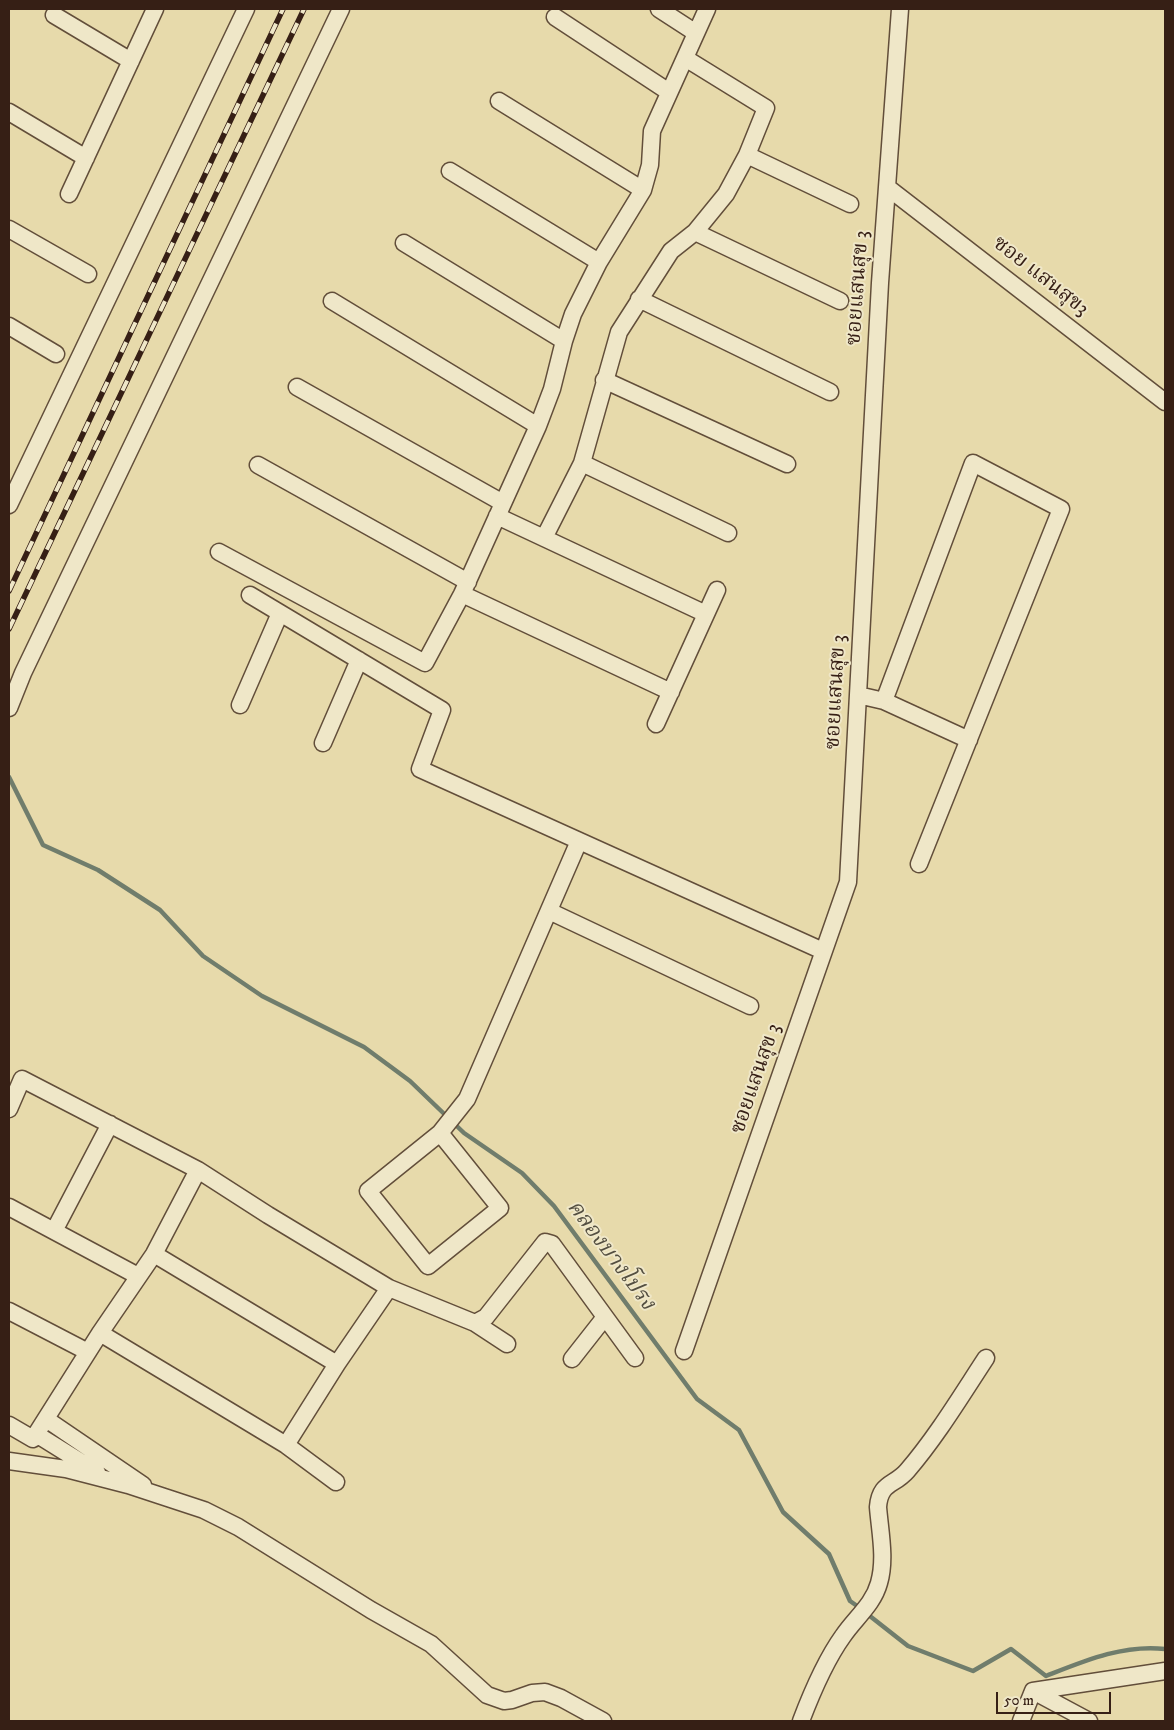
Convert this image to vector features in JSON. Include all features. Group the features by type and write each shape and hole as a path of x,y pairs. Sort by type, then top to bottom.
{"street":[{"path":"69,194 154,9"},
{"path":"9,504 246,9"},
{"path":"9,708 23,673 154,397 341,9"},
{"path":"659,9 696,33"},
{"path":"219,552 425,664 465,588 538,426 552,389 573,314 599,262 643,190 650,165 652,131 707,9"},
{"name":"ซอยแสนสุข 3","path":"684,1351 848,882 880,283 900,9"},
{"path":"54,15 131,60"},
{"path":"555,17 669,92"},
{"path":"544,538 582,463 619,332 671,251 695,232 726,194 747,155 766,108 684,58"},
{"path":"499,101 643,190"},
{"path":"9,112 86,158"},
{"path":"747,155 850,204"},
{"path":"450,171 599,262"},
{"name":"ซอย แสนสุข3","path":"888,187 1165,402"},
{"path":"9,229 88,274"},
{"path":"695,232 840,302"},
{"path":"404,243 564,341"},
{"path":"639,299 830,392"},
{"path":"332,302 538,426"},
{"path":"9,326 56,354"},
{"path":"604,380 787,464"},
{"path":"297,387 544,538 706,614"},
{"path":"582,463 728,533"},
{"path":"884,701 973,463 1061,509 919,864"},
{"path":"258,465 465,588 671,692"},
{"path":"656,724 717,590"},
{"path":"250,594 442,710 420,769 824,951"},
{"path":"240,705 280,613"},
{"path":"323,743 359,660"},
{"path":"858,695 884,701 969,740"},
{"path":"442,1131 500,1208 428,1266 368,1191 442,1131 467,1099 579,841"},
{"path":"549,911 750,1006"},
{"path":"9,1108 22,1079 198,1170 389,1288 475,1323 507,1344"},
{"path":"54,1231 110,1124"},
{"path":"9,1425 33,1439 100,1333 154,1254 198,1170"},
{"path":"9,1207 138,1276"},
{"path":"475,1323 486,1317 546,1242 552,1244 635,1358"},
{"path":"154,1254 337,1364"},
{"path":"286,1445 337,1364 389,1288"},
{"path":"9,1311 88,1352"},
{"path":"572,1359 605,1316"},
{"path":"100,1333 286,1445 336,1482"},
{"path":"801,1721 830,1656 843,1634 874,1599 880,1582 882,1566 878,1507 882,1490 905,1473 932,1441 986,1358"},
{"path":"46,1419 158,1495"},
{"path":"36,1434 112,1481"},
{"path":"9,1461 66,1469 112,1481 204,1510 238,1527 371,1610 430,1644 487,1695 504,1701 532,1693 545,1692 561,1698 604,1721"},
{"path":"1033,1691 1165,1671"},
{"path":"1020,1721 1033,1691"},
{"path":"1033,1691 1089,1721"}],"waterway":[{"name":"คลองบางโปรง","path":"9,777 43,845 98,870 160,910 203,956 262,996 364,1047 410,1081 464,1133 522,1173 554,1206 697,1399 739,1430 783,1512 829,1554 850,1601 860,1608"},
{"name":"คลองบางโปรง","path":"866,1613 908,1646 973,1671 1011,1649 1046,1676 1119,1651 1150,1648 1165,1649"}],"railway":[{"path":"9,591 283,9"},
{"path":"9,629 304,9"}]}
